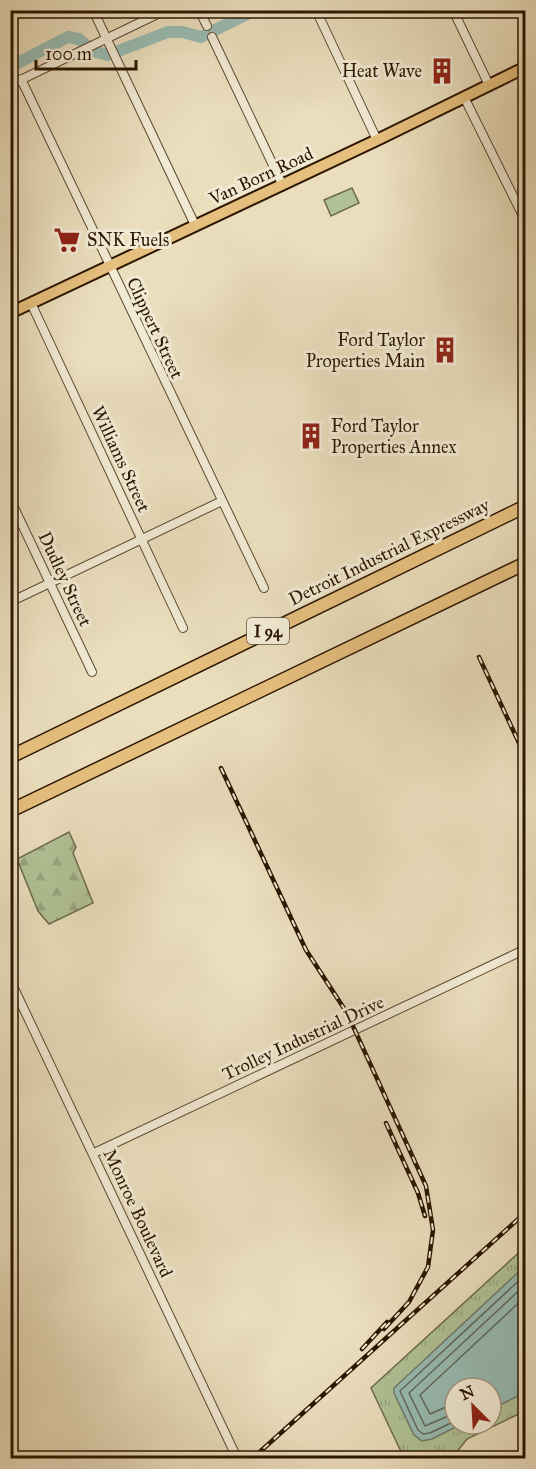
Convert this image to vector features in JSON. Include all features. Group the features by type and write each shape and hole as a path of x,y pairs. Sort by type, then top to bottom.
{"highway":[{"name":"Detroit Industrial Expressway","path":"10,757 525,506"},
{"path":"10,811 525,563"}],"main road":[{"name":"Van Born Road","path":"14,311 377,140 525,67"}],"street":[{"path":"93,10 195,225"},
{"path":"10,85 166,10"},
{"path":"199,10 207,26"},
{"path":"316,10 377,140"},
{"path":"453,10 489,85"},
{"path":"212,37 282,183"},
{"name":"Clippert Street","path":"21,79 264,588"},
{"path":"464,97 525,222"},
{"path":"10,297 14,311"},
{"name":"Williams Street","path":"31,303 183,628"},
{"name":"Dudley Street","path":"10,499 92,672"},
{"path":"10,602 222,501"},
{"name":"Trolley Industrial Drive","path":"93,1153 525,949"},
{"name":"Monroe Boulevard","path":"10,980 237,1458"}],"green space":[{"path":"352,188 359,203 331,216 324,200"},
{"path":"69,832 76,847 73,853 93,903 49,924 38,911 17,859"},
{"path":"525,1247 525,1411 503,1422 503,1376 443,1376 443,1436 473,1436 467,1439 452,1458 404,1458 371,1388"}],"water":[{"path":"525,1266 525,1392 503,1404 503,1376 443,1376 443,1434 422,1441 414,1435 394,1393 394,1388"}],"waterway":[{"path":"10,67 68,37 79,39 93,51 108,55 168,32 182,32 201,37 255,10"}],"railway":[{"path":"479,657 526,758"},
{"path":"221,768 306,950 347,1013 426,1186 433,1230 428,1267 409,1302 384,1329"},
{"path":"386,1123 418,1193 425,1216"},
{"path":"253,1458 526,1212"},
{"path":"362,1349 387,1322"}],"place":[{"name":"Heat Wave","path":"442,71"},
{"name":"SNK Fuels","path":"67,240"},
{"name":"Ford Taylor Properties Main","path":"445,350"},
{"name":"Ford Taylor Properties Annex","path":"311,436"}]}
